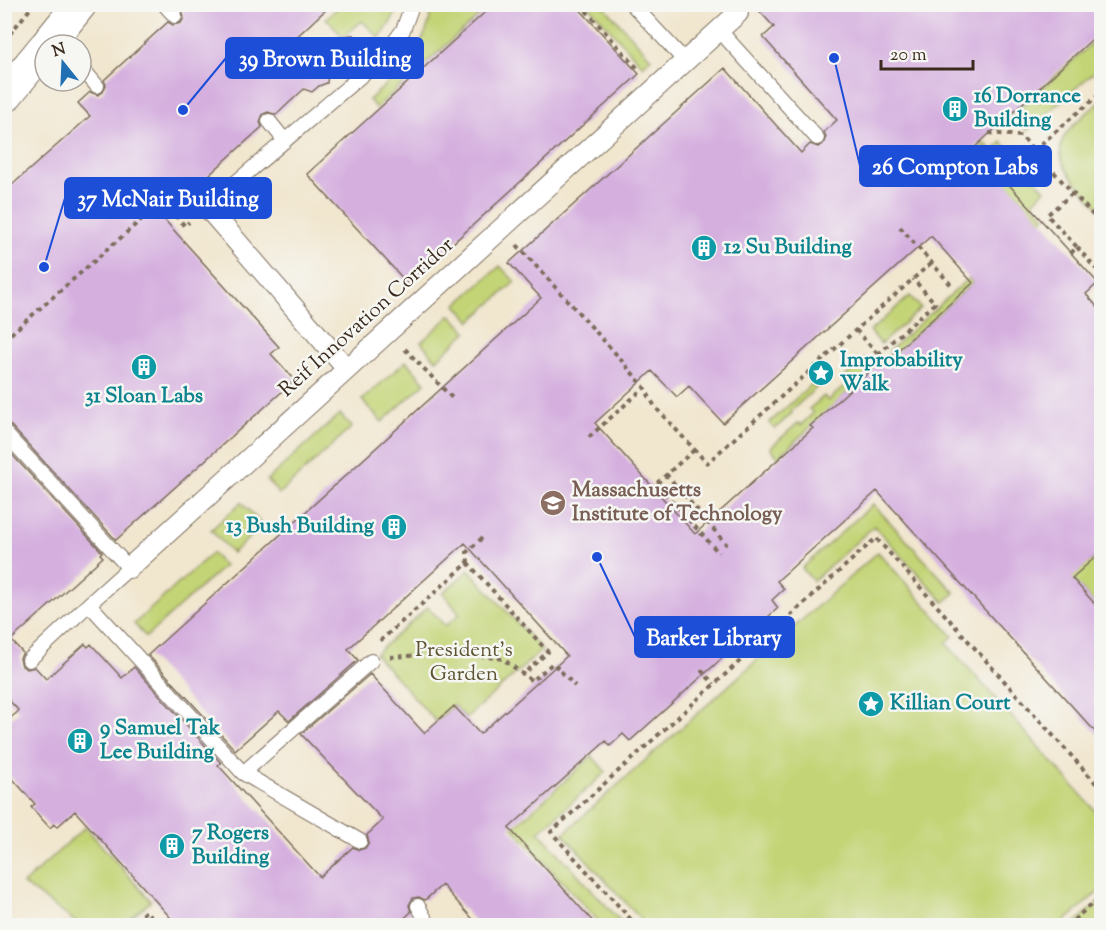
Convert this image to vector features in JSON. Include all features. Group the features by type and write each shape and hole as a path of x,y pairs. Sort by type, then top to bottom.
{"main road":[{"path":"59,33 80,4"},
{"path":"4,98 33,65"}],"street":[{"name":"Reif Innovation Corridor","path":"129,568 738,13"},
{"path":"207,207 347,369"}],"lane":[{"path":"164,4 175,16"},
{"path":"191,191 207,207 285,141 382,57 403,30 411,8 410,4"},
{"path":"632,4 685,61"},
{"path":"720,30 817,138"},
{"path":"93,81 97,86"},
{"path":"269,121 285,141"},
{"path":"4,432 129,568"},
{"name":"Reif Innovation Corridor","path":"29,660 129,568"},
{"path":"89,604 243,773 360,841"},
{"path":"243,773 371,661"},
{"path":"418,906 429,926"}],"path":[{"path":"4,41 34,4"},
{"path":"580,4 655,88"},
{"path":"1034,150 1101,92"},
{"path":"989,133 1021,136 1101,225"},
{"path":"1073,193 1047,215 1095,268 1101,268"},
{"path":"4,340 158,205 171,211 185,226 207,207"},
{"path":"900,228 953,287"},
{"path":"1071,253 1077,247"},
{"path":"522,251 616,354 644,388 655,407 707,463 931,263"},
{"path":"878,354 935,303 913,279"},
{"path":"856,330 885,362"},
{"path":"388,331 454,400"},
{"path":"589,437 644,388"},
{"path":"694,450 656,484 719,553"},
{"path":"666,474 727,545"},
{"path":"482,538 467,552 468,563 548,652 524,674"},
{"path":"637,926 551,832 876,538 1101,790"},
{"path":"468,563 365,655 371,661 384,657 458,653 503,659 532,681 553,663 575,686"},
{"path":"701,670 714,684"},
{"path":"1067,926 1101,895"},
{"path":"129,926 146,911 159,926"}],"green space":[{"path":"341,5 396,5 396,9 388,27 379,38 362,21 343,37 326,18"},
{"path":"432,5 472,5 481,14 376,108 369,100 411,58 425,34"},
{"path":"588,5 603,5 651,58 643,66"},
{"path":"1101,35 1101,66 1027,131 1012,115"},
{"path":"1101,101 1101,210 1068,172 1060,151 1063,140 1070,129"},
{"path":"1002,142 1045,190 1032,203 1045,217 1041,221 978,151 985,143 993,151"},
{"path":"500,266 515,282 471,321 456,305"},
{"path":"969,278 973,283 893,355 889,351"},
{"path":"910,296 921,308 881,344 870,331"},
{"path":"451,315 467,332 436,360 421,342"},
{"path":"865,358 874,368 778,457 770,448 798,423 801,425 813,413 809,409 824,396 828,401 848,383 844,378"},
{"path":"406,361 425,383 382,422 362,400"},
{"path":"813,383 817,387 775,429 769,423"},
{"path":"340,414 352,427 279,494 267,480"},
{"path":"241,502 263,526 232,553 211,530"},
{"path":"873,504 955,593 944,602 874,526 813,581 802,568"},
{"name":"Killian Court","path":"878,552 953,636 946,643 1101,817 1101,889 1061,925 646,925 563,834"},
{"path":"1082,552 1090,562 1101,552 1101,611 1063,569"},
{"path":"212,553 224,566 146,637 134,624"},
{"name":"President's Garden","path":"469,570 542,650 466,718 453,705 440,718 452,731 448,735 375,654 428,607 445,626 460,614 443,593"},
{"path":"592,756 606,772 539,832 623,924 621,925 602,925 513,828"},
{"path":"85,827 151,901 123,925 80,925 23,884"},
{"path":"1101,900 1101,925 1073,925"}],"building":[{"path":"188,4 332,4 290,43 353,35 343,65 328,74 327,83 312,92 304,89 276,115 268,112 263,114 260,122 262,127 198,185 193,182 185,184 182,189 184,197 162,217 279,347 271,354 295,380 116,540 11,426 4,423 4,192 90,116 78,103 89,93 98,95 103,92 106,85 104,80 168,22 173,25 181,23 184,18 182,10"},
{"path":"494,4 575,4 639,74 408,284 307,174"},
{"path":"753,4 1101,4 1101,31 975,147 1098,283 1086,294 1101,311 1101,552 1072,578 1101,611 1101,738 877,491 777,581 784,589 772,600 778,608 630,741 623,734 610,746 606,741 509,828 597,926 479,926 442,885 425,900 419,897 413,898 409,905 411,912 396,926 178,926 75,811 57,827 54,824 50,828 31,807 35,804 4,769 4,723 19,711 4,695 4,446 102,552 100,554 103,557 11,640 23,653 20,658 22,666 27,669 35,667 46,679 85,644 88,647 91,644 122,678 134,667 221,763 218,765 320,877 353,847 359,850 365,848 369,842 367,835 383,820 301,734 370,674 424,733 454,706 480,734 567,656 465,543 348,649 358,660 289,721 279,711 235,750 148,655 541,298 509,263 725,68 801,153 810,144 818,147 823,144 826,137 824,132 837,120 763,37 774,27","holes":["931,236 973,283 880,366 878,364 810,426 813,428 695,534 595,423 652,371 677,397 689,386 723,423"]}],"place":[{"name":"26 Compton Labs","path":"834,58"},
{"name":"16 Dorrance Building","path":"955,109"},
{"name":"39 Brown Building","path":"183,110"},
{"name":"12 Su Building","path":"704,248"},
{"name":"37 McNair Building","path":"44,267"},
{"name":"31 Sloan Labs","path":"144,367"},
{"name":"Improbability Walk","path":"821,373"},
{"name":"Massachusetts Institute of Technology","path":"553,503"},
{"name":"13 Bush Building","path":"394,527"},
{"name":"Barker Library","path":"597,557"},
{"name":"Killian Court","path":"871,704"},
{"name":"9 Samuel Tak Lee Building","path":"80,741"},
{"name":"7 Rogers Building","path":"172,846"}]}
